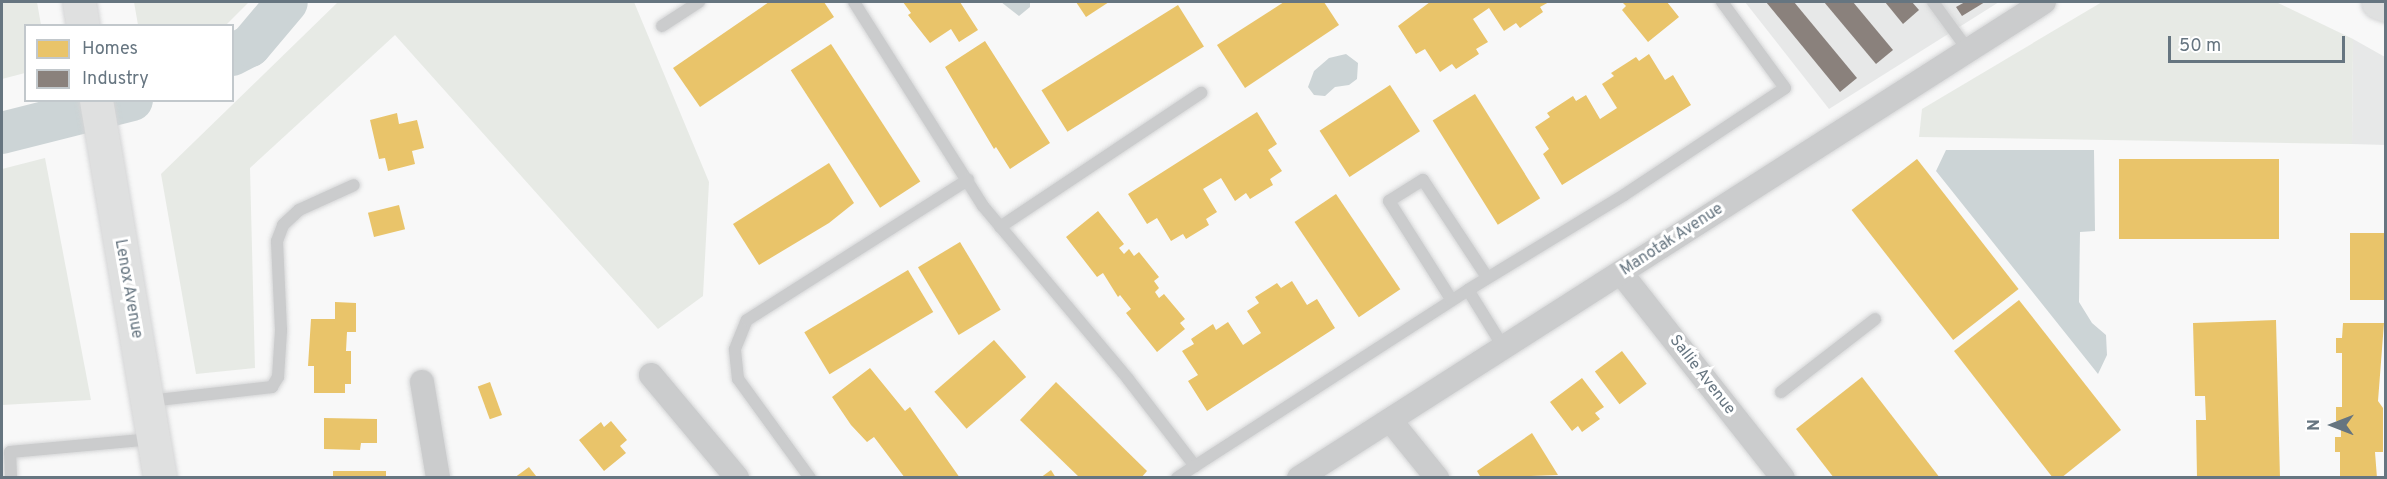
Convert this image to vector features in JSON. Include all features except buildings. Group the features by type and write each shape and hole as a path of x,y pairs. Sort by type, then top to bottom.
{"main road":[{"path":"79,2 83,24"},
{"path":"2378,2 2385,5"},
{"name":"Lenox Avenue","path":"96,102 160,477"}],"street":[{"name":"Manotak Avenue","path":"1299,477 2044,2"},
{"name":"Sallie Avenue","path":"1621,273 1783,477"},
{"path":"651,375 737,477"},
{"path":"422,382 438,477"},
{"path":"1390,420 1437,477"}],"lane":[{"path":"662,26 699,2"},
{"path":"854,2 1000,227 1128,379 1195,466"},
{"path":"1177,477 1451,299 1624,195 1785,87 1722,2"},
{"path":"1933,2 1968,50"},
{"path":"1000,227 1201,93"},
{"path":"810,477 738,379 735,349 747,320 968,180"},
{"path":"1451,299 1389,201 1423,180 1487,277"},
{"path":"147,401 272,387 278,377 281,330 277,241 283,225 299,210 354,185"},
{"path":"1468,290 1504,348"},
{"path":"1781,392 1875,319"},
{"path":"11,477 10,452 154,439"}],"shaded area":[{"path":"2,2 37,2 41,24 24,24 24,73 2,79"},
{"path":"134,2 249,2 227,24 138,24"},
{"path":"338,2 634,2 709,182 703,296 658,329 395,35 250,168 255,368 196,374 161,174"},
{"path":"1001,2 1030,2 1030,7 1019,16"},
{"path":"1745,2 1999,2 1829,109"},
{"path":"2102,2 2276,2 2353,39 2352,144 1919,137 1922,109"},
{"path":"2353,39 2385,57 2386,145 2352,144"},
{"path":"1346,54 1358,63 1357,79 1349,85 1335,87 1325,96 1314,95 1308,87 1314,71 1329,58"},
{"path":"1946,150 2094,150 2095,231 2080,232 2079,302 2092,323 2106,335 2107,355 2098,374 1936,171"},
{"path":"45,158 91,400 2,405 2,169"}],"waterway":[{"path":"234,54 250,46 287,2"},
{"path":"2,133 124,102"}]}
